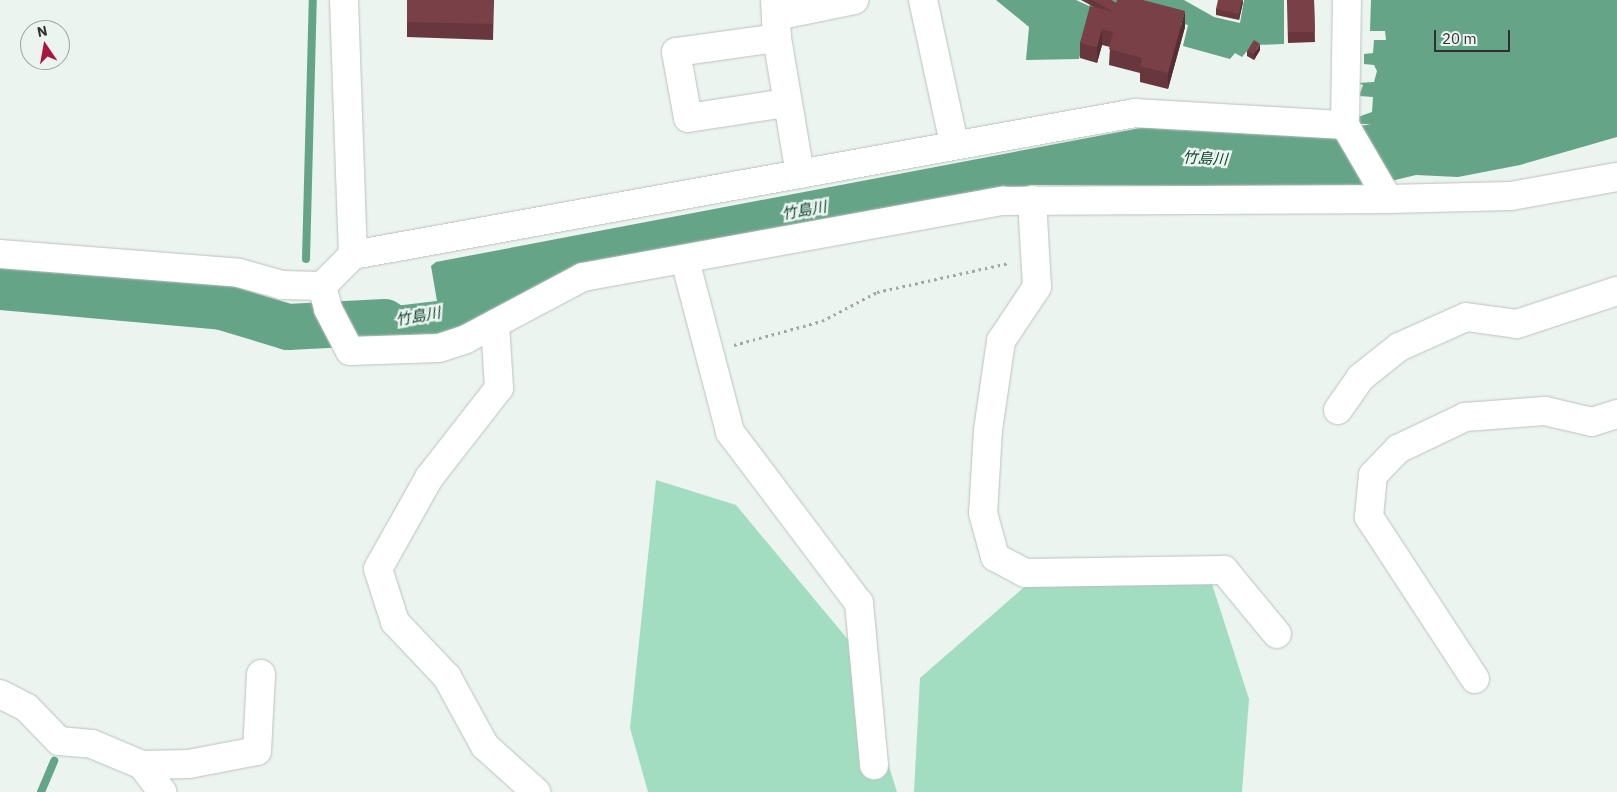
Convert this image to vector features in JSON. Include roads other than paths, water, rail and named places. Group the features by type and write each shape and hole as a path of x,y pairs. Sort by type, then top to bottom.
{"street":[{"path":"325,298 354,254 344,0"},
{"path":"786,104 688,118 676,52 776,18 854,0"},
{"path":"923,0 954,143"},
{"path":"1347,0 1347,129 1386,195"},
{"path":"776,18 786,104 800,174"},
{"path":"354,254 800,174 954,143 1150,111 1347,129"},
{"path":"0,254 239,273 325,298 350,351 440,348 495,324 583,277 1032,200 1386,195 1511,196 1617,178"},
{"path":"1032,200 1036,287 1002,341 988,430 983,513 995,557 1025,573 1224,570 1277,634"},
{"path":"686,260 706,352 730,432 859,603 874,765"},
{"path":"1338,410 1360,378 1399,347 1466,317 1517,324 1617,291"},
{"path":"495,324 499,388 429,478 378,569 395,622 447,676 486,746 536,792"},
{"path":"1475,679 1369,517 1373,475 1398,449 1465,417 1545,411 1592,422 1617,414"},
{"path":"1,691 27,708 59,741 92,744 142,765 189,764 256,751 261,674"},
{"path":"142,765 162,792"}],"water":[{"path":"996,0 1076,0 1089,6 1093,0 1184,0 1214,17 1240,23 1244,0 1284,0 1284,44 1252,45 1242,57 1235,53 1230,59 1183,46 1188,25 1119,8 1089,20 1079,59 1026,60 1029,27"},
{"path":"1371,0 1617,0 1617,137 1520,165 1458,177 1416,175 1366,187 1032,185 732,242 462,330 457,327 448,332 448,338 360,343 344,312 437,301 431,266 436,262 1140,128 1360,126 1371,124 1360,124 1358,117 1372,112 1373,97 1359,96 1363,85 1358,83 1374,82 1377,71 1374,65 1364,64 1364,54 1373,53 1374,40 1386,40 1385,31 1370,31"}],"waterway":[{"path":"306,259 313,0"},
{"name":"竹島川","path":"0,287 222,307 288,327 385,322"},
{"path":"307,310 307,327"},
{"path":"41,792 54,761"}]}
